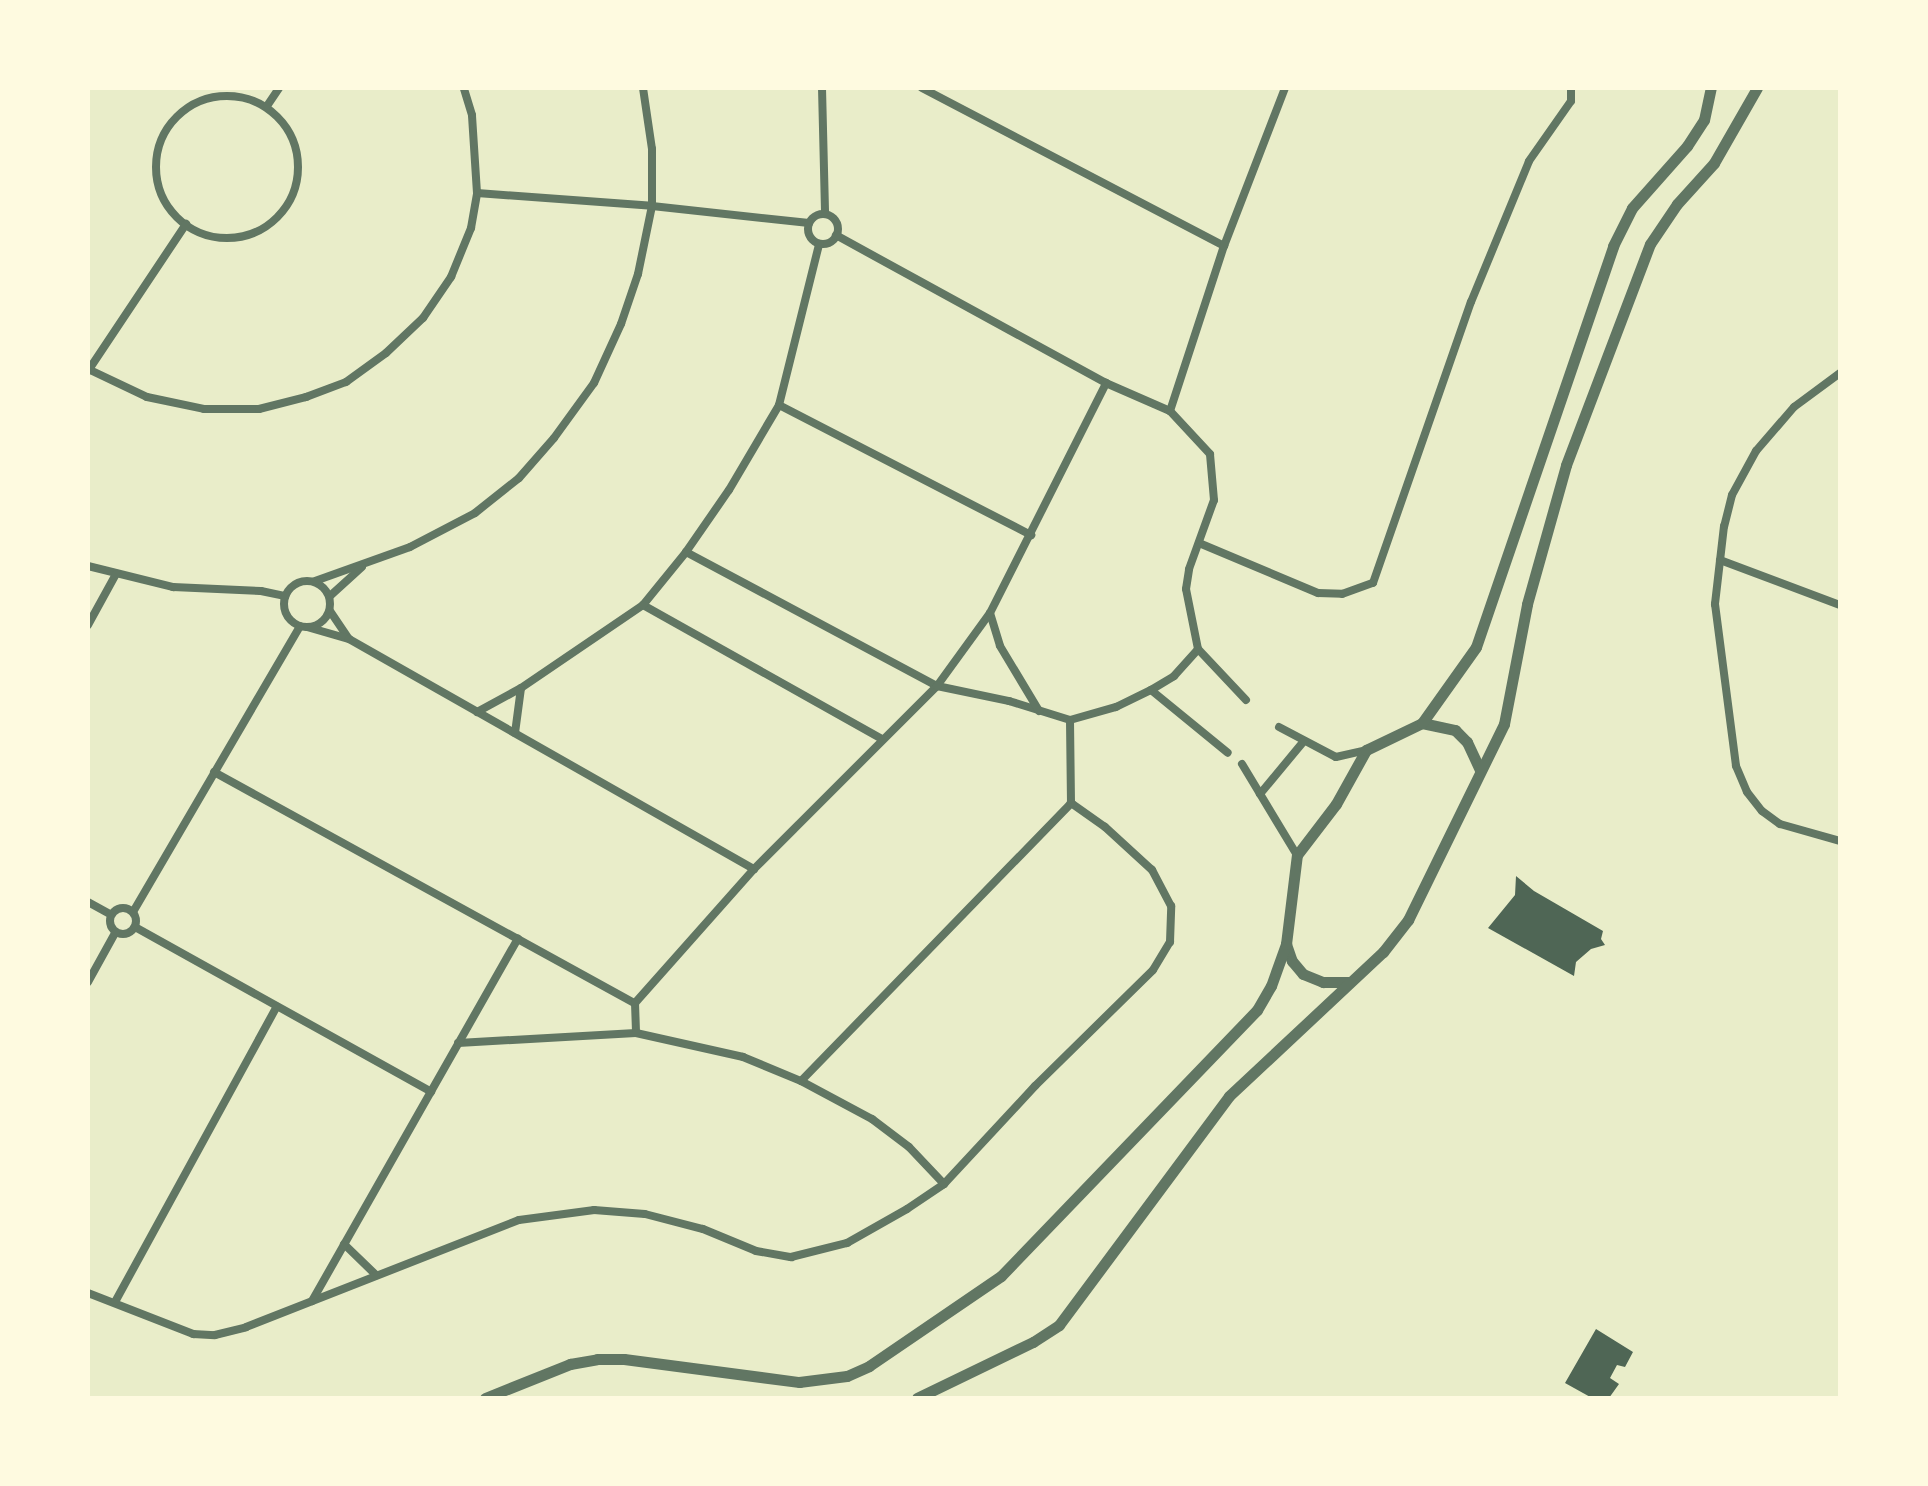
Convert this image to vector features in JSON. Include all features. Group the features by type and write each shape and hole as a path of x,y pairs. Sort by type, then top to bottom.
{"street":[{"path":"267,106 279,88"},
{"path":"186,224 88,370 147,397 204,409 259,409 306,397 346,382 386,353 423,318 451,277 471,228 477,193 472,115 464,88"},
{"path":"261,591 315,581 410,547 475,513 519,478 554,438 594,383 621,324 638,274 652,206 652,149 643,88"},
{"path":"822,88 825,214"},
{"path":"922,88 1224,246"},
{"path":"1170,411 1224,246 1285,88"},
{"path":"1199,543 1318,593 1342,594 1373,583 1471,302 1529,161 1571,101 1571,88"},
{"path":"1279,727 1336,757 1366,750 1422,723 1476,647 1613,246 1632,208 1687,146 1704,120 1711,88"},
{"path":"917,1398 1033,1342 1059,1325 1229,1096 1383,952 1408,920 1504,724 1527,604 1566,465 1650,244 1677,204 1714,163 1757,88"},
{"path":"228,96 267,106 284,124 294,141 297,181 291,200 263,229 244,236 214,236 186,224 170,209 159,189 156,167 159,145 170,125 185,109 206,99 228,96"},
{"path":"477,193 652,206 809,223"},
{"path":"825,214 835,220 836,235 832,241 819,244 809,236 809,223 816,216 825,214"},
{"path":"836,235 1106,383 1170,411 1210,454 1214,500 1189,569 1186,589 1189,619 1198,646 1246,700"},
{"path":"477,712 521,688 643,605 686,552 729,490 779,405 819,244"},
{"path":"1840,373 1794,407 1756,451 1732,495 1715,604 1736,766 1747,792 1762,811 1780,824 1840,841"},
{"path":"636,1033 635,1003 754,869 937,686 990,613 1106,383"},
{"path":"779,405 1031,535"},
{"path":"686,552 937,686 1070,720 1116,707 1151,690 1174,676 1198,646"},
{"path":"1720,560 1840,605"},
{"path":"330,596 365,564"},
{"path":"88,566 173,587 261,591 285,596"},
{"path":"88,625 116,574"},
{"path":"315,581 330,596 330,611 349,639"},
{"path":"293,585 285,596 285,611 304,627 349,639 754,869"},
{"path":"643,605 882,739"},
{"path":"135,927 133,912 214,772 304,627 321,623 330,611"},
{"path":"990,613 1000,646 1039,711"},
{"path":"515,733 521,688"},
{"path":"1151,690 1228,753"},
{"path":"801,1081 1071,803 1070,720"},
{"path":"1422,723 1455,730 1467,742 1480,770"},
{"path":"1260,794 1304,741"},
{"path":"485,1398 570,1364 597,1359 624,1359 799,1382 847,1376 869,1366 1001,1276 1257,1010 1271,986 1286,944 1297,855 1336,804 1366,750"},
{"path":"1242,764 1297,855"},
{"path":"214,772 635,1003"},
{"path":"88,1293 193,1334 215,1335 312,1302 519,1220 594,1210 645,1214 703,1229 756,1251 791,1257 847,1243 944,1184 1035,1086 1153,970 1170,942 1171,906 1152,870 1105,827 1071,803"},
{"path":"88,902 111,915"},
{"path":"111,915 121,908 133,912"},
{"path":"111,915 111,928 115,933 127,934 135,927"},
{"path":"135,927 431,1092"},
{"path":"88,982 115,933"},
{"path":"312,1302 518,938"},
{"path":"1286,944 1292,961 1303,974 1323,982 1349,982"},
{"path":"115,1302 277,1006"},
{"path":"458,1043 636,1033 743,1057 801,1081 872,1119 909,1147 944,1184"},
{"path":"344,1244 376,1275"}],"building":[{"path":"1516,876 1534,891 1603,931 1601,939 1605,945 1591,949 1576,962 1574,976 1488,928 1515,895"},
{"path":"1596,1329 1633,1352 1625,1367 1617,1365 1610,1378 1619,1384 1609,1398 1592,1398 1565,1383"}]}
